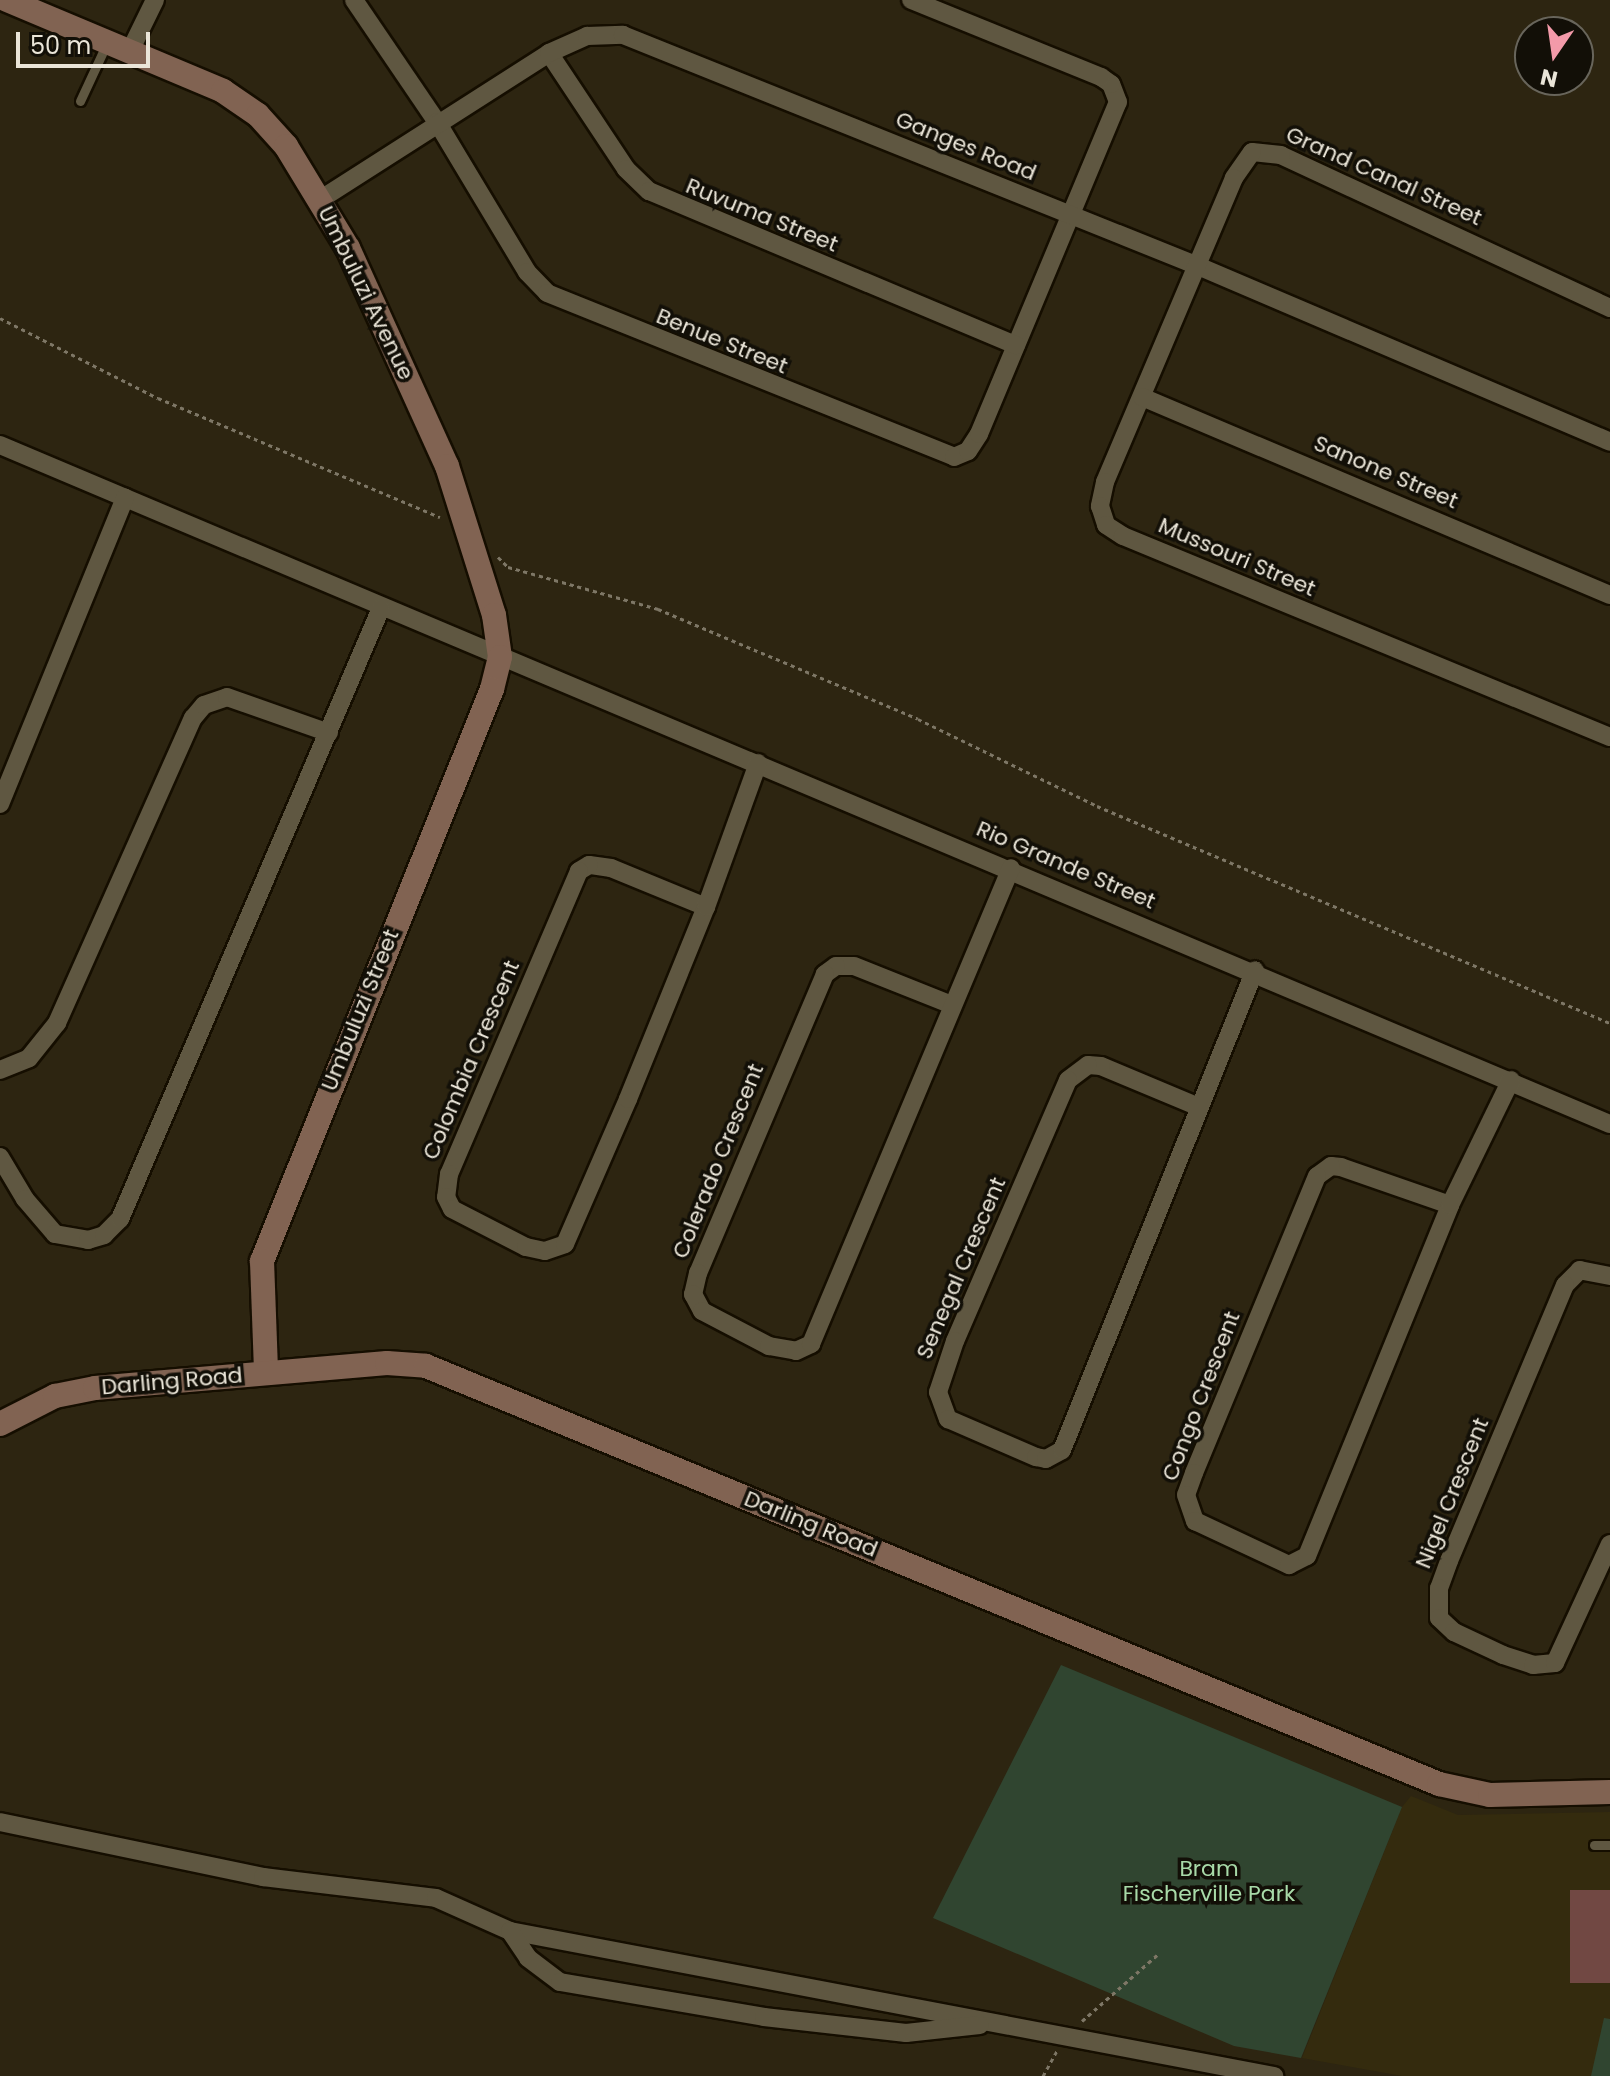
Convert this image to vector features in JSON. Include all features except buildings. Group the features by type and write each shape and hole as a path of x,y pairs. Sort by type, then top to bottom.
{"street":[{"name":"Umbuluzi Avenue","path":"7,0 223,91 258,115 321,199 447,466 467,528 500,657"},
{"path":"118,46 155,0"},
{"name":"Benue Street","path":"364,3 527,272 547,293 937,454 961,455 974,443 1116,112 1111,84 911,0"},
{"name":"Ganges Road","path":"321,199 549,53 605,34 645,41 1198,266 1610,442"},
{"name":"Ruvuma Street","path":"549,53 626,169 649,191 1016,345"},
{"name":"Grand Canal Street","path":"1198,266 1239,168 1260,150 1483,245 1610,308"},
{"name":"Mussouri Street","path":"1198,266 1102,495 1101,515 1115,531 1610,737"},
{"name":"Sanone Street","path":"1142,397 1610,595"},
{"name":"Rio Grande Street","path":"1,448 1255,970 1610,1124"},
{"path":"0,804 125,498"},
{"path":"0,1157 25,1199 55,1234 88,1240 104,1235 120,1219 381,608"},
{"name":"Umbuluzi Street","path":"266,1372 260,1277 268,1240 500,657"},
{"path":"0,1070 29,1058 57,1023 193,718 204,705 227,697 329,733"},
{"name":"Colombia Crescent","path":"706,907 611,868 589,865 579,871 449,1174 446,1197 452,1209 526,1247 545,1251 565,1244 706,907 758,763"},
{"name":"Colerado Crescent","path":"952,1005 854,966 836,966 825,974 698,1273 693,1294 702,1311 769,1346 796,1351 811,1344 1011,868"},
{"name":"Senegal Crescent","path":"1199,1107 1101,1066 1088,1065 1068,1080 955,1341 938,1392 948,1419 1036,1457 1046,1459 1062,1450 1255,970"},
{"name":"Congo Crescent","path":"1450,1205 1341,1167 1331,1166 1317,1176 1186,1495 1195,1521 1280,1562 1296,1565 1307,1556 1450,1205 1511,1080"},
{"name":"Nigel Crescent","path":"1610,1276 1580,1270 1565,1285 1449,1561 1439,1588 1439,1618 1454,1632 1503,1655 1533,1665 1555,1663 1610,1544"},
{"name":"Darling Road","path":"0,1424 74,1391 387,1363 426,1366 1428,1780 1490,1795 1610,1792"},
{"path":"0,1822 263,1877 436,1898 510,1931 987,2022 1066,2040 1274,2076"},
{"path":"510,1931 528,1958 560,1982 764,2017 906,2033 987,2022"}],"lane":[{"path":"80,101 118,46"},
{"path":"1594,1845 1610,1845"}],"path":[{"path":"0,318 158,398 467,528 508,567 658,609 918,719 1097,806 1610,1023"},
{"path":"1043,2076 1066,2040 1093,2008 1157,1955"}],"shaded area":[{"path":"1411,1796 1458,1815 1610,1812 1610,2076 1402,2076 1302,2058 1402,1807"}],"green space":[{"name":"Bram Fischerville Park","path":"1061,1665 1402,1807 1301,2058 1234,2046 933,1918"},
{"path":"1604,2018 1610,2019 1610,2076 1591,2076"}]}
